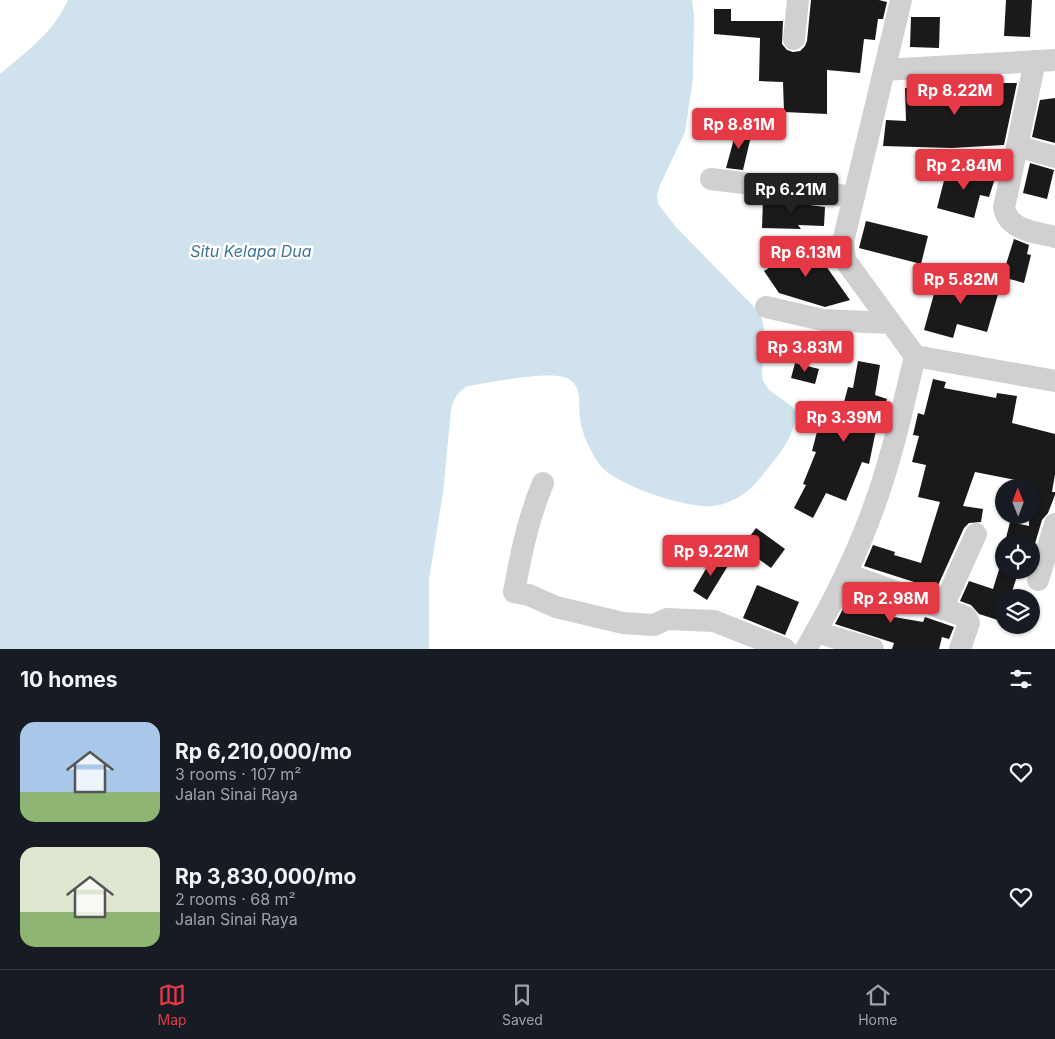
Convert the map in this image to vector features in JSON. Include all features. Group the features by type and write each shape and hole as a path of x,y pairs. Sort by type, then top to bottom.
{"street":[{"path":"794,39 798,0"},
{"path":"901,0 843,242 843,255 849,268 915,356 1055,381"},
{"path":"884,70 1045,61 1017,146 1004,205 1006,215 1017,227 1055,237"},
{"path":"1017,146 1055,158"},
{"path":"711,180 854,197"},
{"path":"766,307 823,320 890,323"},
{"path":"873,649 811,640 847,574 862,539 887,467 915,356"},
{"path":"543,483 532,509 523,540 514,592 529,595 556,607 623,623 654,625 667,619 714,621 785,649"},
{"path":"1038,580 1055,524"},
{"path":"942,608 976,534"},
{"path":"847,574 968,618 969,623 960,649"}],"water":[{"name":"Situ Kelapa Dua","path":"68,0 692,0 694,15 693,79 685,132 660,185 657,195 658,204 676,227 757,310 762,319 764,330 763,381 769,390 796,411 793,430 784,447 756,482 740,496 721,505 703,506 688,504 654,495 637,488 609,474 601,466 590,450 585,437 580,418 578,392 569,379 549,375 468,386 457,396 451,410 443,493 429,579 429,649 0,649 0,74 47,32"}],"building":[{"path":"811,0 879,0 887,2 883,19 878,19 875,40 864,39 860,73 827,70 827,114 784,112 783,82 759,81 760,38 714,34 714,9 731,9 731,21 783,21 782,44 787,50 793,52 800,51 807,41"},
{"path":"1006,0 1032,0 1030,37 1004,36"},
{"path":"911,17 940,17 939,48 910,47"},
{"path":"1000,76 998,83 1017,83 1004,145 952,148 883,146 886,120 906,121 905,88 964,85 964,78"},
{"path":"1055,98 1055,143 1032,137 1040,100"},
{"path":"737,128 752,132 743,170 726,168"},
{"path":"1030,163 1054,170 1047,199 1023,193"},
{"path":"948,165 995,178 989,197 980,195 974,218 937,208"},
{"path":"763,199 825,207 824,226 798,225 801,229 762,228"},
{"path":"866,221 928,236 921,264 859,248"},
{"path":"1014,239 1029,245 1027,254 1031,255 1024,283 1002,277"},
{"path":"809,242 850,300 825,307 779,293 764,271"},
{"path":"940,272 984,285 986,279 1001,284 987,332 957,324 953,338 924,330"},
{"path":"858,361 880,365 875,395 887,399 875,435 869,464 862,462 846,501 826,493 813,518 794,508 806,485 803,484 816,452 812,451 819,424 837,429 848,387 853,388"},
{"path":"795,363 819,369 815,384 791,378"},
{"path":"933,379 946,382 944,388 996,398 997,393 1017,396 1012,423 1055,434 1055,474 1052,492 1055,492 1055,495 1048,513 1042,520 1038,534 1007,534 1010,524 1029,526 1029,524 1040,524 1040,479 1010,479 975,472 963,506 983,509 981,522 969,523 964,528 935,592 936,589 864,566 873,545 895,552 894,555 921,563 940,502 918,497 926,465 912,462 919,436 913,435 918,413 924,415"},
{"path":"756,528 785,549 771,568 742,547"},
{"path":"714,555 729,564 707,600 693,591"},
{"path":"996,579 1016,579 1013,589 995,589 995,619 979,614 971,605 960,601 969,581 993,589"},
{"path":"757,585 799,602 785,635 743,618"},
{"path":"853,590 896,606 894,617 923,622 925,617 954,627 949,639 942,637 939,649 892,649 894,643 835,624"}]}
